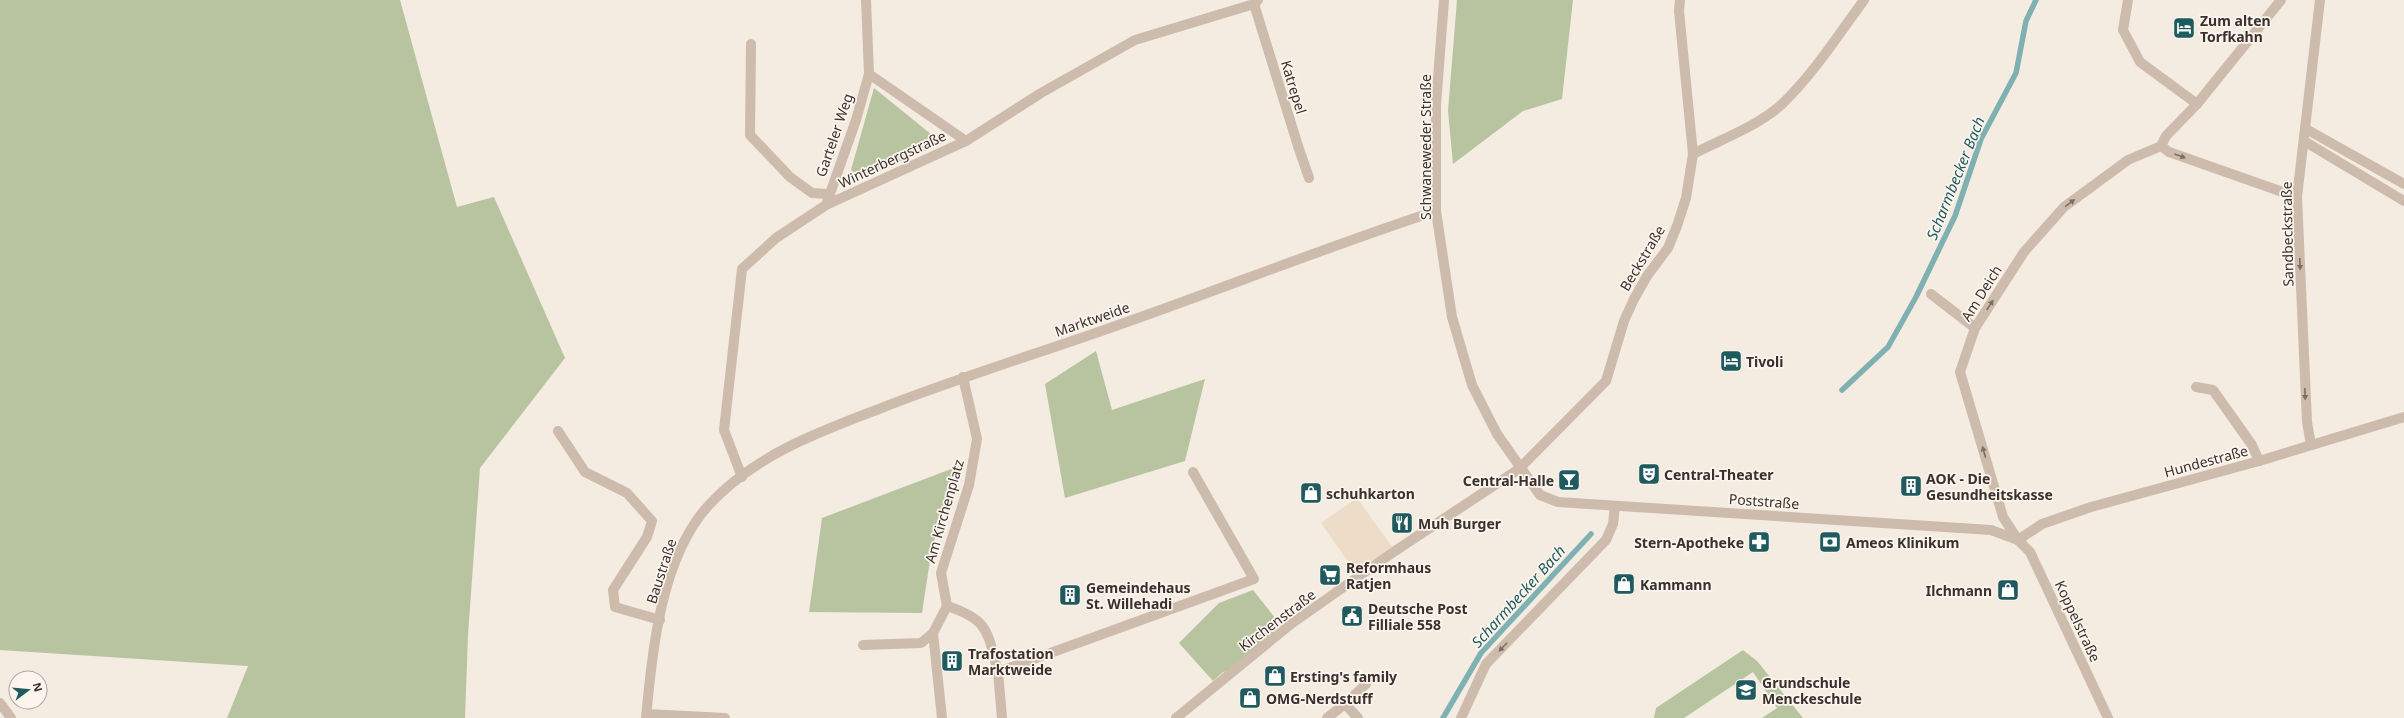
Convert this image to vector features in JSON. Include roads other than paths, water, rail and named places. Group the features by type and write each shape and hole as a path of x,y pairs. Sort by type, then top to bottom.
{"street":[{"name":"Garteler Weg","path":"826,205 828,194 856,120 869,74 866,0"},
{"name":"Schwaneweder Straße","path":"1444,0 1436,105 1436,211 1452,317 1472,385 1497,434 1519,469"},
{"name":"Beckstraße","path":"1519,469 1606,381 1624,321 1634,299 1647,276 1668,248 1677,226 1686,198 1693,154 1679,11 1680,0"},
{"path":"1693,154 1746,128 1780,105 1803,80 1864,0"},
{"path":"2128,0 2122,30 2140,62 2197,104"},
{"path":"2281,0 2197,104 2166,136 2162,146 2169,152 2297,197"},
{"name":"Sandbeckstraße","path":"2312,445 2306,422 2297,197 2320,0"},
{"name":"Winterbergstraße","path":"742,476 724,430 742,269 776,238 826,205 966,141 1014,109 1135,40 1256,2"},
{"name":"Katrepel","path":"1256,2 1308,178"},
{"path":"751,44 750,135 790,177 812,193 828,194"},
{"path":"869,74 966,141"},
{"path":"2306,129 2404,184"},
{"path":"2304,141 2404,201"},
{"name":"Am Deich","path":"2018,540 2003,516 1960,372 1975,328 2024,252 2064,207 2128,160 2162,146"},
{"name":"Marktweide","path":"761,462 817,433 963,377 1110,328 1333,245 1436,211"},
{"path":"1931,294 1975,328"},
{"name":"Am Kirchenplatz","path":"947,606 941,573 968,491 977,440 963,377"},
{"path":"2196,387 2213,390 2252,445 2259,461"},
{"name":"Hundestraße","path":"2018,540 2042,524 2091,507 2259,461 2404,417"},
{"path":"558,431 585,472 627,493 652,521 647,537 613,590 615,607 660,620"},
{"name":"Baustraße","path":"646,716 660,620 671,575 688,534 708,506 742,476 761,462"},
{"name":"Poststraße","path":"1519,469 1540,495 1558,502 1991,530 2018,540"},
{"name":"Kirchenstraße","path":"1176,718 1291,624 1395,551 1519,469"},
{"path":"998,672 1254,579 1193,472"},
{"path":"1461,718 1486,664 1606,540 1614,524 1615,506"},
{"name":"Koppelstraße","path":"2018,540 2030,552 2108,718"},
{"path":"863,645 921,643 933,633 947,606 969,613 986,629 998,672 1002,718"},
{"path":"933,633 942,718"},
{"path":"1327,718 1345,704 1366,684"},
{"path":"0,703 11,718"},
{"path":"1345,704 1358,718"},
{"path":"646,716 725,718"}],"waterway":[{"name":"Scharmbecker Bach","path":"1842,390 1888,347 1916,297 1955,216 1981,139 2016,73 2026,21 2036,0"},
{"name":"Scharmbecker Bach","path":"1443,718 1481,653 1591,534"}],"place":[{"name":"Zum alten Torfkahn","path":"2184,28"},
{"name":"Tivoli","path":"1731,361"},
{"name":"Central-Theater","path":"1649,474"},
{"name":"Central-Halle","path":"1569,480"},
{"name":"AOK - Die Gesundheitskasse","path":"1911,486"},
{"name":"schuhkarton","path":"1311,493"},
{"name":"Muh Burger","path":"1402,523"},
{"name":"Stern-Apotheke","path":"1759,542"},
{"name":"Ameos Klinikum","path":"1830,542"},
{"name":"Reformhaus Ratjen","path":"1330,575"},
{"name":"Kammann","path":"1624,584"},
{"name":"Ilchmann","path":"2008,590"},
{"name":"Gemeindehaus St. Willehadi","path":"1070,595"},
{"name":"Deutsche Post Filliale 558","path":"1352,616"},
{"name":"Trafostation Marktweide","path":"952,661"},
{"name":"Ersting's family","path":"1275,676"},
{"name":"Grundschule Menckeschule","path":"1746,690"},
{"name":"OMG-Nerdstuff","path":"1250,698"}]}
